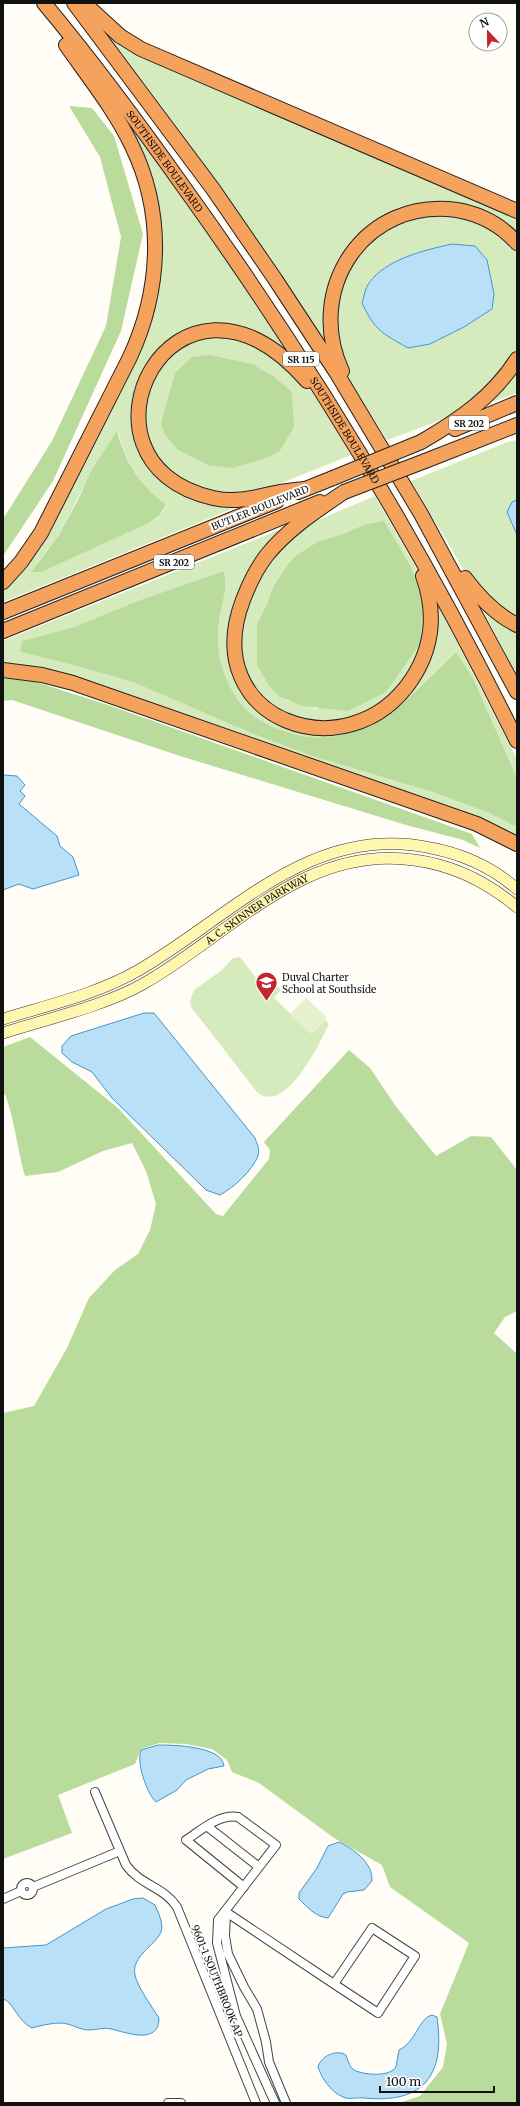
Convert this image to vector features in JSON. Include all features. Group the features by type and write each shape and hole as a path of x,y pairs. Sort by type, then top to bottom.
{"highway":[{"path":"3,582 21,562 41,533 130,357 148,312 155,267 156,236 152,206 144,175 132,147 118,121 38,3"},
{"name":"SOUTHSIDE BOULEVARD","path":"44,3 149,139 278,323 345,430 402,526 467,642 517,741"},
{"name":"SR 115","path":"74,3 163,120 225,206 299,315 422,514 517,692"},
{"path":"84,3 120,36 141,49 517,211"},
{"path":"365,420 338,361 333,346 329,325 330,305 334,287 342,268 353,252 376,229 394,218 416,211 438,209 461,211 482,217 502,228 517,243"},
{"path":"305,489 276,493 244,500 233,500 204,495 172,480 160,469 149,455 140,430 138,413 139,397 150,369 171,347 186,338 213,331 242,333 263,342 291,364 345,430"},
{"path":"421,442 457,420 489,395 505,377 517,359"},
{"name":"BUTLER BOULEVARD","path":"3,612 517,403"},
{"name":"BUTLER BOULEVARD","path":"3,631 344,492 517,425"},
{"path":"469,444 517,436"},
{"path":"344,492 301,522 266,556 251,581 238,616 235,657 243,681 257,702 279,718 303,727 329,728 353,724 390,704 408,686 416,674 429,641 431,603 422,574 402,526"},
{"path":"422,514 480,597 499,614 517,625"},
{"path":"3,670 35,673 73,683 477,824 517,844"}],"main road":[{"name":"A. C. SKINNER PARKWAY","path":"3,1019 127,977 152,962 285,872 316,857 344,849 385,844 413,845 440,850 480,864 517,889"},
{"name":"A. C. SKINNER PARKWAY","path":"3,1033 131,990 156,976 290,886 314,873 342,863 382,857 410,859 438,864 476,879 517,907"}],"street":[{"path":"3,1899 21,1891 22,1886 25,1883 31,1884 33,1888 120,1851 95,1792"},
{"path":"244,1887 186,1840 226,1817 238,1817 276,1845 226,1912 218,1920 217,1943 236,2016 275,2103"},
{"path":"208,1827 260,1867"},
{"name":"9601-1 SOUTHBROOK AP","path":"120,1851 132,1873 142,1882 165,1892 177,1907 256,2103"},
{"path":"226,1912 334,1984 378,2013 415,1956 372,1928 334,1984"},
{"path":"226,1912 228,1954 244,1987 257,2009 266,2042 269,2062 286,2103"},
{"path":"230,1993 244,1987"},
{"path":"168,2103 181,2103"}],"green space":[{"path":"106,33 118,41 517,214 517,240 462,209 378,224 325,311 325,342 219,185 164,109"},
{"path":"69,106 92,108 114,136 143,234 121,331 53,481 3,556 3,519 52,441 106,326 121,237 100,157"},
{"path":"118,110 213,241 289,353 267,339 221,327 148,365 136,384 131,407 132,425 136,442 144,457 155,471 168,483 199,501 218,507 237,507 3,602 3,590 135,355 158,243","holes":["118,431 121,443 130,463 141,481 166,504 161,515 149,523 42,572 32,572 60,532 101,455"]},
{"path":"437,213 479,220 509,240 517,250 517,349 500,375 484,392 467,406 423,427 387,440 351,382 344,367 334,336 344,272 383,229"},
{"path":"213,335 246,339 307,386 318,401 351,455 264,490 241,495 205,490 178,477 168,469 149,442 143,415 151,377 173,350","holes":["175,373 208,465 178,450"]},
{"path":"210,355 252,364 273,376 292,392 294,427 279,452 258,461 232,468 208,465 178,450 165,435 161,423 175,373 192,357"},
{"path":"517,363 517,393 492,402"},
{"path":"117,431 129,463 141,481 166,504 160,515 149,523 42,572 31,572 58,536 77,502 92,469"},
{"path":"517,440 517,500 512,502 517,535 517,621 468,577 411,481 505,443"},
{"path":"375,496 418,571 424,588 427,633 407,684 359,717 299,723 257,698 239,656 244,605 271,557 304,526","holes":["363,525 420,644 411,655 317,709 291,702 280,697 270,687 257,624 267,604 273,587 319,541 346,533"]},
{"path":"384,521 412,569 423,604 420,644 386,692 348,711 302,706 280,697 270,687 257,665 257,624 267,604 273,587 289,563 297,555 319,541 346,533 363,525"},
{"path":"284,528 231,636 261,711 341,730 413,686 435,600 517,759 517,778 473,678 456,652 425,683 390,712 371,724 351,733 329,738 307,738 275,728 255,717 240,703 234,694 229,685 219,656 219,627 226,585 224,571 74,627 22,641 20,652 133,682 251,733 312,756 432,792 487,812 517,827 517,841 486,824 3,667 3,641"},
{"path":"224,571 226,589 219,620 218,642 219,656 225,675 229,686 241,704 257,718 278,729 306,737 331,737 355,731 377,720 398,706 456,652 473,678 517,778 517,827 487,812 432,792 312,756 251,733 133,682 20,652 22,641 74,627 138,601"},
{"path":"481,606 517,629 517,649 515,653 517,659 517,675"},
{"path":"3,678 36,682 108,705 472,834 480,848 463,840 406,825 180,756 12,700 3,701"},
{"path":"240,957 256,978 265,983 274,983 281,990 274,998 312,1034 325,1020 329,1024 310,1060 290,1086 279,1094 268,1097 257,1092 191,1007 190,1001 194,990 222,970 233,958"},
{"path":"306,998 327,1017 312,1034 290,1014"},
{"path":"30,1037 118,1108 216,1214 223,1216 269,1159 270,1150 264,1142 349,1050 370,1068 397,1108 436,1156 471,1136 491,1137 517,1170 517,1311 505,1317 494,1333 517,1354 516,2103 399,2103 420,2096 443,2067 447,2044 440,2014 469,1943 390,1887 382,1865 334,1838 259,1783 232,1772 227,1760 212,1749 186,1744 159,1743 141,1749 135,1764 58,1795 72,1833 3,1859 3,1413 34,1406 67,1348 89,1298 115,1270 138,1254 150,1230 156,1204 146,1171 132,1143 103,1151 58,1172 25,1176 11,1114 5,1094 3,1095 3,1047"}],"water":[{"path":"452,244 475,246 487,260 494,294 492,309 464,327 430,344 408,348 385,335 375,326 362,303 366,287 376,275 396,262 430,249"},
{"path":"517,500 517,535 507,512 512,502"},
{"path":"3,775 17,776 25,785 20,791 25,796 19,804 57,836 60,846 73,857 79,875 33,889 19,884 3,890"},
{"path":"144,1013 154,1013 255,1138 259,1151 255,1162 242,1178 220,1195 206,1190 112,1098 92,1072 72,1062 62,1053 62,1046 71,1036"},
{"path":"158,1745 185,1746 206,1751 215,1754 221,1759 224,1766 208,1769 186,1780 177,1790 156,1802 149,1792 143,1778 140,1755 141,1750"},
{"path":"339,1842 362,1857 369,1868 372,1881 364,1890 347,1892 343,1894 328,1918 316,1914 309,1908 299,1899 299,1893 317,1868 328,1846"},
{"path":"143,1898 155,1905 162,1925 161,1932 158,1937 140,1957 135,1968 136,1980 159,2018 158,2027 153,2032 148,2035 140,2035 108,2028 86,2030 62,2023 47,2024 32,2028 23,2021 10,2003 3,1999 3,1948 46,1945 106,1909 133,1899"},
{"path":"432,2015 437,2017 438,2025 439,2042 437,2059 431,2075 426,2082 413,2092 397,2097 380,2099 345,2098 335,2092 322,2076 318,2067 320,2063 326,2057 334,2053 342,2053 346,2055 351,2067 356,2071 383,2074 393,2070 396,2067 399,2050 410,2042 424,2021"}],"place":[{"name":"Duval Charter School at Southside","path":"266,1002"}]}
